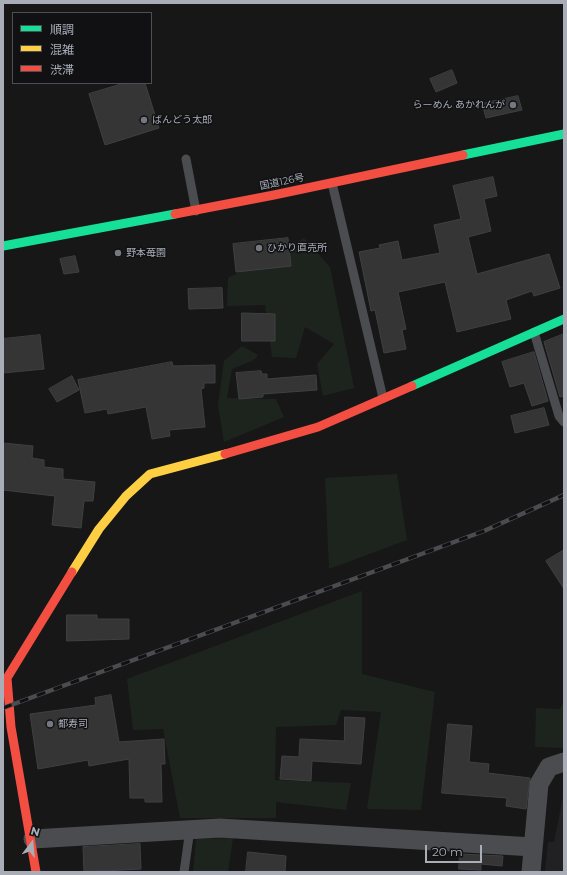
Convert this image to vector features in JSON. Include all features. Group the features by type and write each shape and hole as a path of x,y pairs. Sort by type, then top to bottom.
{"main road":[{"name":"国道126号","path":"3,246 196,211 564,134"},
{"path":"36,872 33,840 7,707 5,677 99,529 126,496 150,474 194,463 318,427 564,319"}],"street":[{"path":"531,872 540,784 549,767 564,762"},
{"path":"33,840 220,828 533,848"}],"lane":[{"path":"186,159 196,211"},
{"path":"332,183 383,398"},
{"path":"534,332 559,416 564,422"},
{"path":"184,872 190,829"}],"shaded area":[{"path":"304,238 330,267 354,388 323,396 317,364 334,344 305,327 296,358 272,357 265,305 227,306 228,278"},
{"path":"242,346 258,355 254,360 232,369 227,398 276,399 284,417 224,442 218,405 224,361"},
{"path":"397,474 407,540 329,569 325,478"},
{"path":"362,591 362,674 435,692 421,810 367,809 381,712 341,710 336,725 276,727 275,780 351,783 346,810 276,802 276,818 180,818 163,729 133,730 127,679"},
{"path":"564,701 564,748 535,747 536,708 560,709"},
{"path":"564,791 564,872 545,872 548,842 554,842"},
{"path":"233,838 228,872 193,872 196,839"}],"building":[{"path":"452,70 457,83 436,92 430,79"},
{"path":"122,84 145,84 159,128 105,145 89,94"},
{"path":"518,96 522,110 486,118 482,104"},
{"path":"493,177 497,196 484,199 491,231 468,237 477,274 549,254 560,288 534,296 532,291 506,300 511,319 457,332 445,282 398,292 406,329 402,330 406,349 384,353 375,310 371,311 359,252 380,248 379,245 398,241 402,260 440,253 434,225 461,219 453,186"},
{"path":"288,238 291,266 236,272 233,244"},
{"path":"75,256 79,272 64,274 60,259"},
{"path":"222,288 223,308 189,309 188,289"},
{"path":"242,313 275,314 275,341 242,341"},
{"path":"564,334 564,396 560,397 544,342"},
{"path":"40,335 44,369 3,373 3,339"},
{"path":"534,352 548,401 532,406 524,383 510,387 502,362"},
{"path":"172,362 173,366 215,365 215,383 204,383 204,388 201,389 205,427 169,430 170,436 152,439 146,407 108,414 107,409 85,413 78,380"},
{"path":"261,371 262,374 267,374 267,379 316,375 317,390 263,394 263,397 239,399 236,373"},
{"path":"72,376 79,390 57,402 49,389"},
{"path":"544,408 549,425 515,433 511,416"},
{"path":"3,443 33,446 32,458 44,460 44,467 63,469 63,479 95,482 93,501 84,501 81,528 52,525 55,496 3,490"},
{"path":"564,550 564,589 546,561"},
{"path":"67,615 97,615 97,619 129,619 129,639 67,641"},
{"path":"111,695 119,742 164,739 165,764 161,764 162,802 145,802 145,798 130,798 129,759 89,766 88,760 38,769 30,714 96,705 95,698"},
{"path":"345,717 365,718 361,764 312,761 311,781 280,779 282,756 299,757 300,739 344,741"},
{"path":"448,724 472,726 469,762 489,764 488,773 530,778 526,809 506,806 507,798 442,793"},
{"path":"140,844 141,869 84,872 83,847"},
{"path":"248,852 286,856 285,872 246,872"},
{"path":"460,854 503,856 502,866 481,864 481,870 459,869"}],"railway":[{"path":"3,708 484,531 564,495"}],"traffic: fast":[{"path":"463,155 564,134"},
{"path":"3,246 175,214"},
{"path":"412,386 564,319"}],"traffic: slow":[{"path":"72,572 99,529 126,496 150,474 225,454"}],"traffic: jam":[{"path":"175,214 274,195 463,155"},
{"path":"225,454 318,427 412,386"},
{"path":"36,872 11,727 7,678 72,572"}],"place":[{"name":"らーめん あかれんが","path":"513,105"},
{"name":"ばんどう太郎","path":"144,120"},
{"name":"ひかり直売所","path":"259,248"},
{"name":"野本苺園","path":"118,253"},
{"name":"都寿司","path":"50,724"}]}
